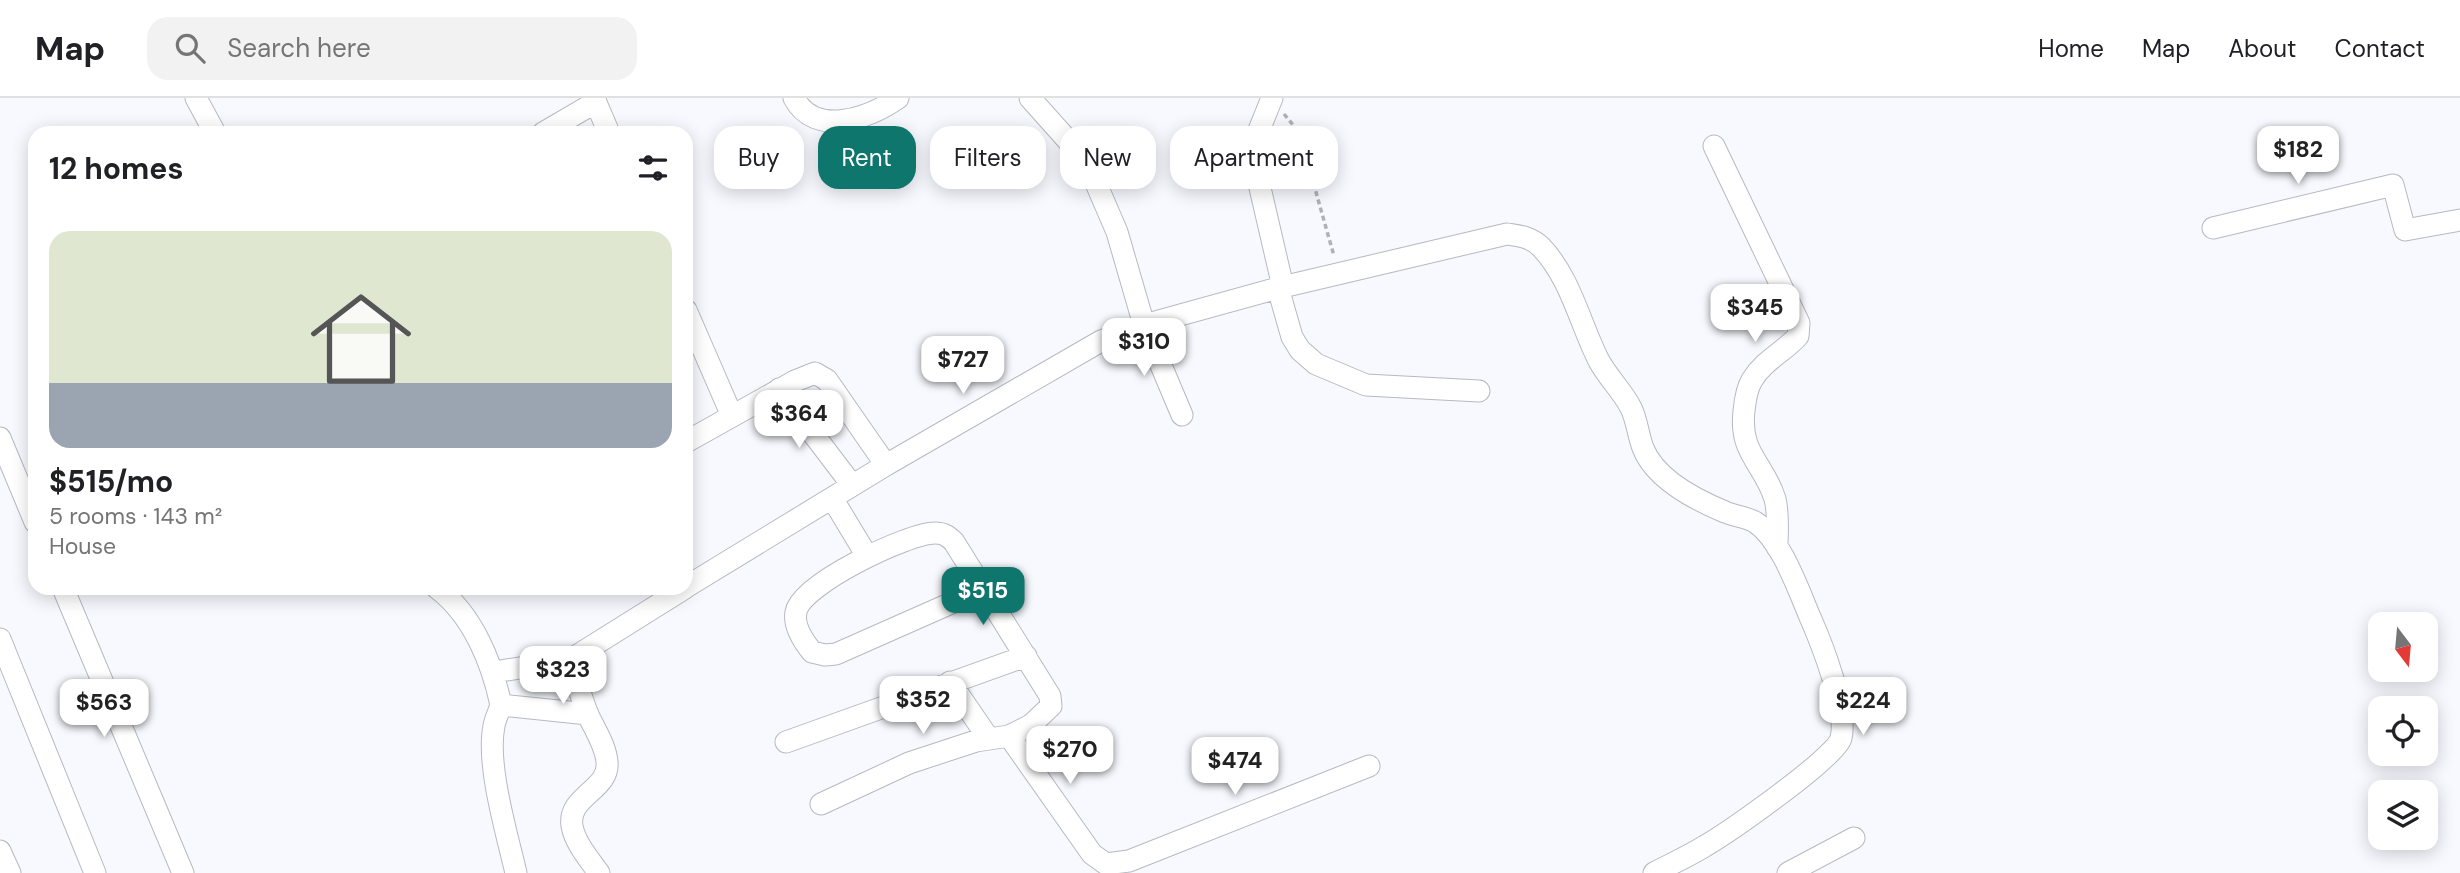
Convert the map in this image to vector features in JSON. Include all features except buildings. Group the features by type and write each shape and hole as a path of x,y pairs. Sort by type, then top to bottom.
{"street":[{"path":"196,98 211,126"},
{"path":"794,98 802,112 832,121 854,119 873,113 898,98"},
{"path":"1030,98 1071,144 1095,181 1117,232 1144,325 1182,415"},
{"path":"554,126 595,100 606,126"},
{"path":"1271,102 1258,127 1253,145 1254,162 1292,337 1300,350 1316,364 1366,385 1479,391"},
{"path":"1714,146 1800,323 1798,336 1762,365 1751,382 1744,406 1742,428 1747,449 1776,502 1777,547"},
{"path":"2213,228 2393,184 2405,230 2460,220"},
{"path":"693,583 852,485 1101,341 1144,325 1281,287 1507,234 1528,237 1541,247 1566,283 1599,360 1632,409 1644,449 1660,472 1687,493 1725,512 1753,521 1767,532 1777,547 1810,616 1844,724 1840,743 1822,761 1706,846 1654,873"},
{"path":"693,342 732,416"},
{"path":"693,438 809,374 821,375 886,465"},
{"path":"779,389 852,485"},
{"path":"0,438 28,505"},
{"path":"832,498 867,556"},
{"path":"821,804 909,763 1031,725 1051,706 1050,696 1026,656 954,542 945,534 933,532 867,556 834,574 802,600 796,612 798,629 812,652 825,655 836,654 983,589"},
{"path":"66,595 183,873"},
{"path":"444,595 461,611 494,672 501,705 494,725 492,747 516,873"},
{"path":"494,672 570,660 674,595"},
{"path":"0,639 95,873"},
{"path":"786,742 950,681 1026,656"},
{"path":"570,660 608,764 606,775 583,797 573,813 572,823 583,850 599,873"},
{"path":"950,681 1093,854 1106,864 1129,862 1369,766"},
{"path":"501,705 588,714"},
{"path":"1788,873 1854,838"},
{"path":"0,850 10,873"}],"path":[{"path":"1271,102 1299,132 1339,273"}]}
